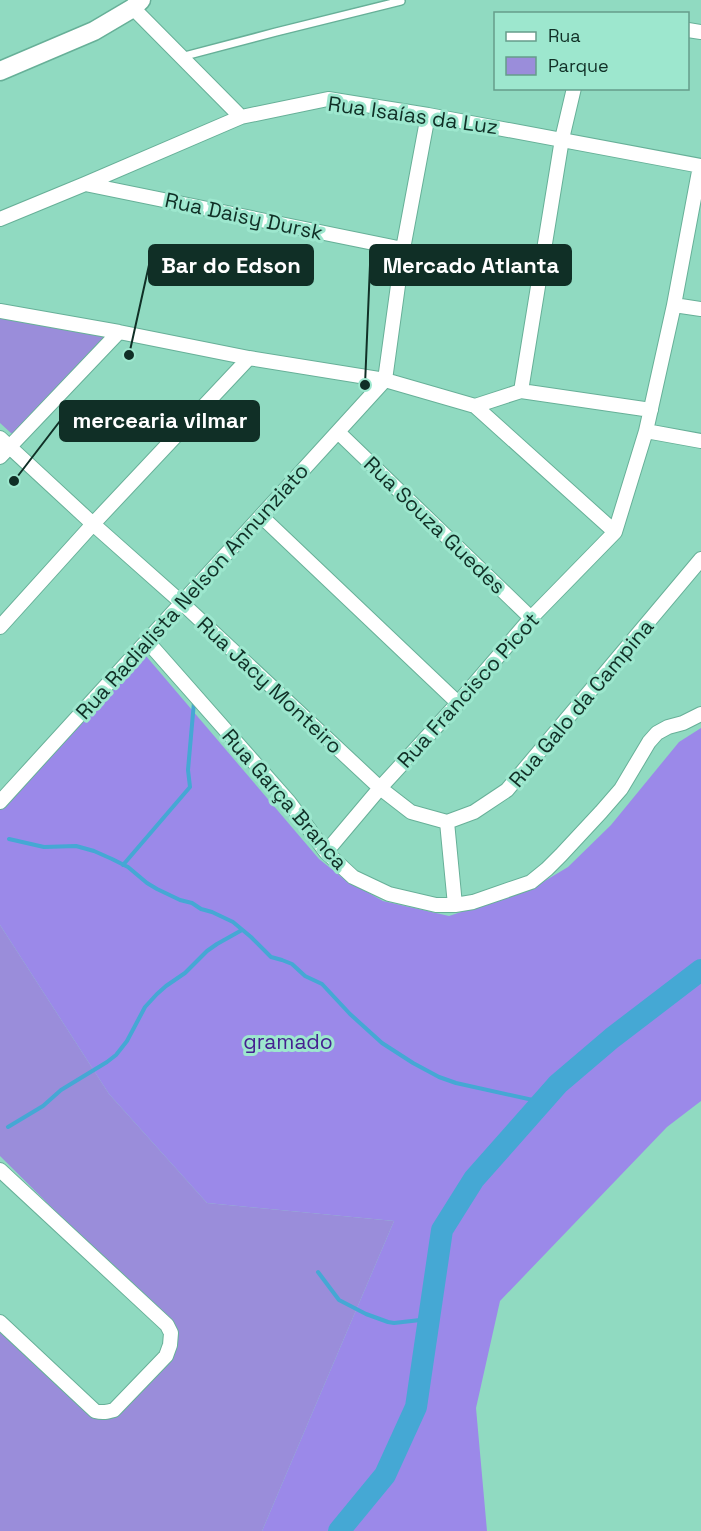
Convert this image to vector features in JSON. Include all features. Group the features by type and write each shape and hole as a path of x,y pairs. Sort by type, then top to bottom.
{"main road":[{"path":"0,71 94,31 137,4"}],"street":[{"path":"137,4 181,57 241,117"},
{"path":"521,391 562,139 574,90"},
{"name":"Rua Isaías da Luz","path":"0,219 241,117 328,99 562,139 700,166"},
{"path":"385,380 403,249 428,115"},
{"path":"0,311 249,358 385,380 475,406 615,532 651,410 674,305 700,166"},
{"name":"Rua Daisy Dursk","path":"85,184 403,249"},
{"path":"674,305 701,309"},
{"path":"3,447 118,332"},
{"path":"0,627 249,358"},
{"name":"Rua Radialista Nelson Annunziato","path":"0,802 385,380"},
{"path":"475,406 521,391 651,410"},
{"path":"646,431 701,441"},
{"name":"Rua Souza Guedes","path":"338,432 531,618"},
{"name":"Rua Jacy Monteiro","path":"3,447 182,603 380,788"},
{"path":"261,516 458,703"},
{"name":"Rua Francisco Picot","path":"326,852 531,618 615,532"},
{"name":"Rua Galo da Campina","path":"447,822 474,812 507,790 701,559"},
{"name":"Rua Garça Branca","path":"147,641 290,802 326,852 354,877 389,894 436,905 473,902 531,882 547,869 621,789 649,742 657,733 701,714"},
{"path":"380,788 411,812 447,822 455,905"},
{"path":"0,1170 167,1324 171,1333 170,1345 166,1356 114,1410 106,1413 95,1411 0,1322"}],"lane":[{"path":"181,57 401,1"}],"green space":[{"path":"0,316 105,334 106,339 16,434 11,433 0,423"},
{"name":"gramado","path":"146,656 319,859 344,879 383,901 449,916 533,888 568,867 611,825 679,742 701,728 701,1101 667,1127 500,1301 476,1408 487,1531 262,1531 394,1221 207,1203 109,1094 0,925 0,809"},
{"path":"0,925 109,1094 207,1203 394,1221 262,1531 0,1531 0,1324 104,1414 168,1355 167,1322 0,1156"}],"waterway":[{"path":"123,865 190,787 188,770 194,702"},
{"path":"9,839 44,847 76,846 112,859 128,867 157,889 233,922 271,957 292,964 305,976 322,984 382,1043 413,1063 456,1083 542,1102"},
{"path":"8,1127 43,1106 61,1090 116,1055 127,1041 145,1007 157,994 185,973 207,951 242,930"},
{"path":"339,1531 385,1475 416,1407 442,1230 474,1179 558,1084 612,1038 701,970"},
{"path":"318,1272 339,1300 366,1314 394,1323 429,1319"}],"place":[{"name":"Bar do Edson","path":"129,355"},
{"name":"Mercado Atlanta","path":"365,385"},
{"name":"mercearia vilmar","path":"14,481"}]}
